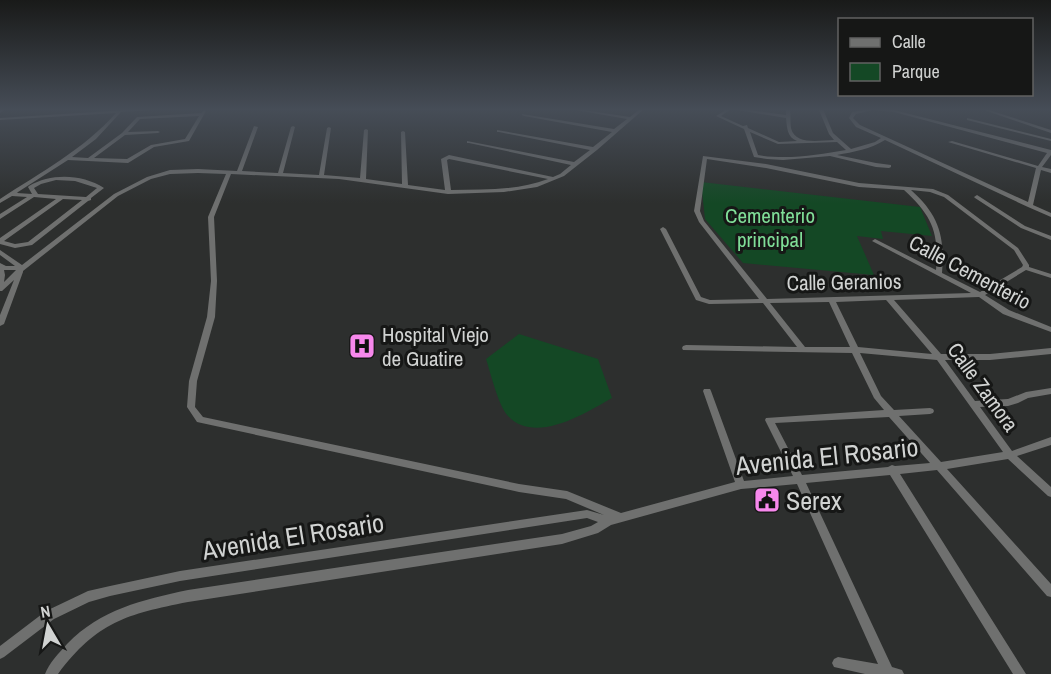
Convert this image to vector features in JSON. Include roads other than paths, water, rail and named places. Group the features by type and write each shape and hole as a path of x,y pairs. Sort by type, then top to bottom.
{"street":[{"path":"0,201 91,140"},
{"path":"89,159 115,140"},
{"path":"66,158 128,161 153,146 185,140"},
{"path":"249,140 212,217 214,281 211,317 193,381 190,407 200,420 519,488 567,495 623,518"},
{"path":"280,174 289,140"},
{"path":"321,176 327,140"},
{"path":"363,180 365,140"},
{"path":"403,140 405,186"},
{"path":"550,140 595,149"},
{"path":"0,289 22,268 116,195 130,186 170,172 321,176 472,193 537,185 553,179 605,140"},
{"path":"750,140 756,156 767,163 850,151 874,146 882,140"},
{"path":"773,140 778,143 836,141 850,151"},
{"path":"804,140 808,142"},
{"path":"890,140 1051,215"},
{"path":"1010,140 1051,151 1039,168 1030,206"},
{"path":"469,142 576,164"},
{"path":"950,142 1051,171"},
{"path":"828,154 889,166"},
{"path":"448,192 444,159 449,157 553,179"},
{"path":"803,349 701,221 697,212 705,157 767,163 859,186 931,190 946,196 1016,249 1024,258 1025,268"},
{"path":"0,218 32,196 35,192 31,187 41,180 81,180 101,188 30,244 15,246 0,242"},
{"path":"906,189 925,206 941,240 939,274"},
{"path":"0,195 89,199"},
{"path":"977,196 1023,227 1051,238"},
{"path":"0,242 61,198"},
{"name":"Calle Geranios","path":"663,229 699,298 709,302 980,295"},
{"name":"Calle Cementerio","path":"875,241 980,295 1006,312 1051,330"},
{"path":"0,252 22,268"},
{"path":"0,283 0,267 22,268"},
{"path":"0,324 22,268"},
{"path":"980,295 1025,268 1051,276"},
{"name":"Calle Zamora","path":"889,299 939,357 1010,455 1051,493"},
{"path":"831,300 857,350 878,398 1051,592"},
{"path":"686,348 857,350 939,357 990,357 1051,351"},
{"path":"707,391 741,485"},
{"path":"974,405 1014,402 1026,395 1051,391"},
{"path":"893,673 769,420 930,411"},
{"name":"Avenida El Rosario","path":"51,674 66,652 97,625 118,613 137,606 188,596 562,539 594,530 608,521 741,485 938,466 1010,455 1051,441"},
{"path":"892,470 1020,674"},
{"name":"Avenida El Rosario","path":"0,653 50,615 88,597 110,591 180,576 587,514 608,521"},
{"path":"838,663 893,673"}],"place":[{"name":"Hospital Viejo de Guatire","path":"362,346"},
{"name":"Serex","path":"767,500"}],"park label":[{"name":"Cementerio principal","path":"770,227"}]}
